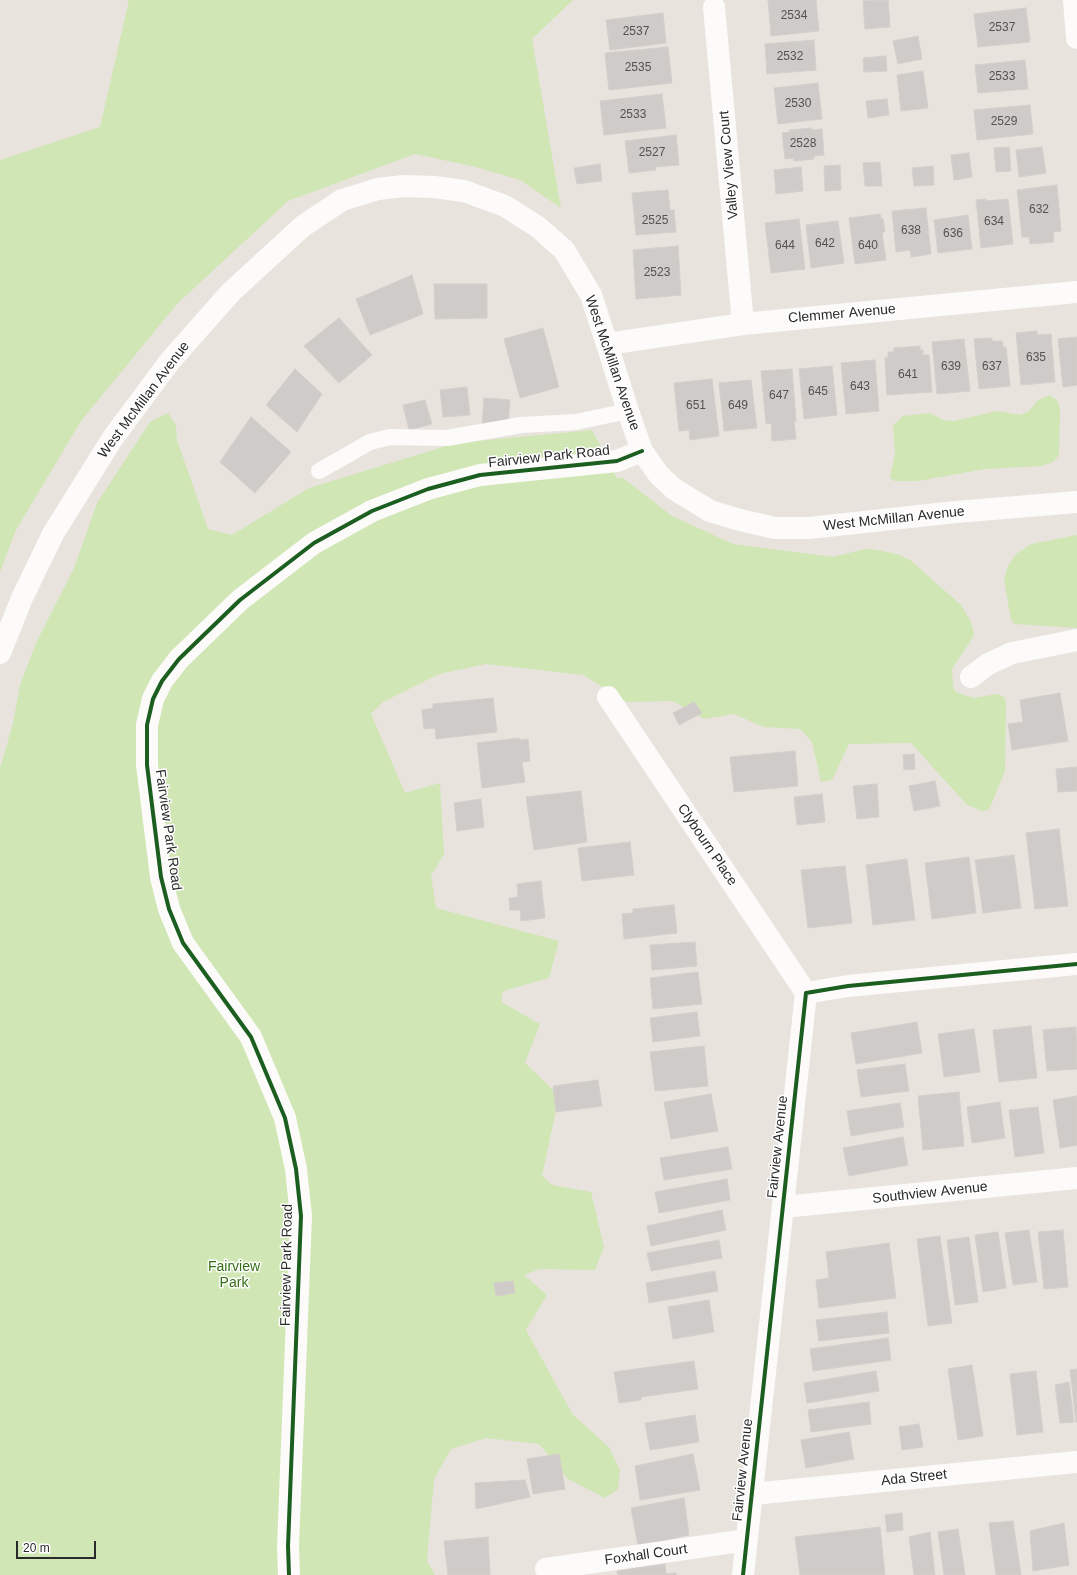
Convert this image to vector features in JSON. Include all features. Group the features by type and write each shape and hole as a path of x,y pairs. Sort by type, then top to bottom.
{"street":[{"path":"1074,0 1077,38"},
{"name":"Valley View Court","path":"714,7 743,324"},
{"name":"West McMillan Avenue","path":"0,653 22,598 54,534 112,439 170,361 231,292 303,226 342,200 378,189 404,186 434,187 464,192 506,206 538,227 564,250 590,296 608,344 628,411 642,451 659,475 674,489 710,511 775,528 809,528 956,512 1077,502"},
{"name":"Clemmer Avenue","path":"608,344 743,324 1077,292"},
{"name":"Fairview Park Road","path":"289,1575 288,1546 301,1216 296,1169 285,1118 251,1037 183,943 169,909 161,877 147,764 147,725 153,699 162,681 179,659 240,600 314,543 372,511 428,489 480,475 616,461 642,451"},
{"path":"971,677 988,664 1012,653 1077,640"},
{"name":"Clybourn Place","path":"608,697 806,993"},
{"path":"806,993 848,986 1077,964"},
{"name":"Fairview Avenue","path":"742,1575 806,993"},
{"name":"Southview Avenue","path":"783,1207 1077,1178"},
{"name":"Ada Street","path":"752,1494 1077,1462"},
{"name":"Foxhall Court","path":"546,1569 747,1540"}],"lane":[{"path":"319,471 370,442 390,437 447,438 521,425 576,422 628,411"}],"green space":[{"path":"129,0 573,0 532,39 561,208 520,180 476,167 415,154 288,201 177,304 81,421 16,530 0,572 0,160 100,127"},
{"path":"1049,395 1057,400 1060,408 1059,455 1053,462 1042,466 985,469 918,481 894,481 890,477 895,453 893,425 903,416 930,413 943,420 954,421 997,411 1020,415 1029,411 1037,401"},
{"name":"Fairview Park","path":"168,413 176,425 177,440 208,529 232,535 309,488 456,443 592,430 617,478 623,478 672,516 733,544 833,557 865,549 872,549 897,554 910,560 961,605 971,622 974,633 972,639 952,669 953,687 956,692 973,698 998,694 1004,697 1006,702 1005,771 989,810 982,811 967,805 911,743 849,744 832,780 821,782 812,742 800,729 764,727 734,714 704,719 673,701 627,702 583,675 486,664 439,674 383,702 371,714 405,793 440,783 444,854 431,876 436,908 559,941 549,978 503,991 501,1002 540,1024 525,1063 559,1096 542,1176 552,1185 591,1192 604,1247 595,1270 540,1269 524,1275 547,1295 526,1330 573,1415 609,1447 620,1470 618,1489 605,1498 568,1479 539,1444 486,1438 451,1449 434,1479 427,1561 435,1575 0,1575 0,768 13,723 20,685 36,643 74,568 97,503 150,422"},
{"path":"1077,535 1077,628 1015,624 1011,620 1004,580 1007,568 1016,554 1031,544"}],"building":[{"path":"768,0 816,0 819,31 771,36"},
{"path":"888,0 890,27 865,29 863,1"},
{"path":"1026,8 1030,42 978,47 974,14"},
{"path":"663,13 666,43 610,50 606,20"},
{"path":"918,36 922,59 898,64 893,41"},
{"path":"814,40 816,70 767,74 765,44"},
{"path":"668,47 672,83 609,90 605,53"},
{"path":"886,56 887,71 864,72 863,58"},
{"path":"1025,60 1028,89 978,93 975,65"},
{"path":"923,71 928,108 901,111 897,75"},
{"path":"818,83 822,119 778,124 774,88"},
{"path":"662,94 666,128 604,135 600,101"},
{"path":"887,99 889,115 868,118 866,101"},
{"path":"1030,105 1033,134 977,140 974,110"},
{"path":"812,128 812,130 822,129 824,155 814,156 814,159 794,161 793,158 785,159 782,133 790,132 789,130"},
{"path":"676,135 679,165 655,167 656,170 629,173 625,141"},
{"path":"1009,147 1011,171 996,172 994,148"},
{"path":"1042,147 1046,173 1019,177 1016,150"},
{"path":"969,153 972,177 954,180 951,155"},
{"path":"880,162 882,186 865,186 863,163"},
{"path":"600,164 602,181 577,184 574,168"},
{"path":"840,165 841,190 825,191 824,166"},
{"path":"933,166 934,185 914,186 912,168"},
{"path":"801,167 803,191 776,194 774,170"},
{"path":"1057,185 1061,231 1053,232 1054,242 1030,244 1029,237 1022,237 1017,190"},
{"path":"668,190 670,210 674,210 676,232 636,235 632,193"},
{"path":"986,199 986,201 1008,199 1013,244 981,248 976,200"},
{"path":"926,208 931,254 911,257 910,250 896,252 892,211"},
{"path":"880,214 881,219 883,218 885,232 882,232 886,260 855,264 849,218"},
{"path":"968,215 972,249 938,253 934,220"},
{"path":"799,219 805,269 771,273 765,223"},
{"path":"838,221 844,263 811,268 806,225"},
{"path":"678,246 681,295 636,299 633,250"},
{"path":"412,275 423,314 370,335 356,299"},
{"path":"434,284 487,284 487,318 435,319"},
{"path":"339,318 372,355 339,383 304,346"},
{"path":"543,328 559,387 520,398 504,339"},
{"path":"1037,331 1037,335 1051,334 1055,382 1021,385 1016,333"},
{"path":"1077,337 1077,385 1063,387 1058,339"},
{"path":"992,338 992,341 1002,341 1003,347 1006,347 1010,386 979,389 974,339"},
{"path":"964,339 970,391 937,394 932,342"},
{"path":"920,346 920,350 923,350 923,355 929,355 932,392 887,395 885,358 888,358 888,352 894,352 894,348"},
{"path":"875,360 879,411 846,414 841,363"},
{"path":"832,366 837,415 804,419 799,369"},
{"path":"295,369 322,394 297,432 266,405"},
{"path":"792,369 796,439 772,441 771,423 766,424 761,371"},
{"path":"712,379 719,436 690,440 689,430 679,431 674,383"},
{"path":"751,380 757,428 724,431 719,383"},
{"path":"467,387 470,415 443,417 440,390"},
{"path":"484,398 510,400 508,427 482,425"},
{"path":"425,400 432,424 409,430 403,405"},
{"path":"251,417 291,452 255,493 220,462"},
{"path":"1060,693 1068,741 1012,750 1008,724 1023,722 1020,700"},
{"path":"493,698 497,732 436,739 435,728 424,729 422,710 433,708 433,704"},
{"path":"694,702 702,713 679,725 673,713"},
{"path":"519,738 520,740 528,739 530,761 522,762 525,782 482,788 477,743"},
{"path":"795,751 798,786 734,792 730,757"},
{"path":"914,754 915,769 904,770 903,755"},
{"path":"1077,767 1077,791 1058,792 1056,769"},
{"path":"935,781 940,806 914,811 909,786"},
{"path":"877,784 879,817 857,819 853,786"},
{"path":"581,791 587,842 534,850 526,797"},
{"path":"822,794 825,822 797,825 794,797"},
{"path":"481,799 484,827 457,831 454,803"},
{"path":"1059,829 1068,906 1035,909 1026,833"},
{"path":"630,842 634,875 582,881 578,848"},
{"path":"1014,855 1021,908 983,913 975,860"},
{"path":"969,857 976,913 932,919 925,863"},
{"path":"907,859 915,920 873,925 866,865"},
{"path":"845,866 852,923 808,928 801,870"},
{"path":"541,881 545,918 521,921 520,910 510,910 509,898 518,897 517,884"},
{"path":"674,905 677,933 624,939 622,914 633,913 633,909"},
{"path":"695,942 697,966 652,970 650,945"},
{"path":"698,972 702,1004 653,1009 650,978"},
{"path":"697,1012 700,1036 653,1042 650,1018"},
{"path":"917,1022 922,1053 856,1064 851,1033"},
{"path":"1031,1026 1037,1078 999,1082 993,1030"},
{"path":"1076,1027 1077,1069 1047,1071 1043,1030"},
{"path":"974,1029 980,1072 944,1077 938,1034"},
{"path":"704,1046 708,1086 655,1091 650,1052"},
{"path":"905,1064 909,1091 861,1097 857,1070"},
{"path":"598,1080 602,1106 556,1112 553,1086"},
{"path":"959,1092 964,1146 923,1150 918,1096"},
{"path":"711,1094 718,1131 671,1139 664,1102"},
{"path":"1077,1096 1077,1145 1060,1148 1053,1100"},
{"path":"1000,1102 1005,1138 972,1143 967,1107"},
{"path":"900,1103 904,1127 851,1136 847,1111"},
{"path":"1038,1107 1044,1153 1015,1157 1009,1110"},
{"path":"903,1137 908,1165 849,1176 843,1148"},
{"path":"728,1147 732,1169 664,1180 660,1158"},
{"path":"727,1179 730,1200 659,1213 655,1192"},
{"path":"722,1210 726,1230 651,1246 647,1226"},
{"path":"1029,1230 1037,1282 1013,1285 1005,1233"},
{"path":"1063,1230 1068,1287 1044,1289 1038,1232"},
{"path":"998,1232 1006,1288 983,1292 975,1235"},
{"path":"940,1236 952,1323 928,1326 917,1239"},
{"path":"969,1237 978,1302 955,1305 947,1240"},
{"path":"719,1240 722,1258 651,1271 647,1253"},
{"path":"889,1243 896,1298 819,1308 816,1280 829,1278 826,1252"},
{"path":"715,1271 718,1291 649,1303 646,1283"},
{"path":"513,1281 515,1293 496,1296 494,1283"},
{"path":"709,1300 714,1332 673,1339 668,1307"},
{"path":"887,1312 889,1333 819,1341 816,1320"},
{"path":"888,1338 891,1360 813,1371 810,1349"},
{"path":"694,1361 698,1389 641,1397 641,1400 619,1403 614,1372"},
{"path":"972,1365 983,1436 958,1440 948,1369"},
{"path":"1077,1369 1077,1422 1076,1422 1070,1370"},
{"path":"876,1371 879,1391 807,1403 804,1383"},
{"path":"1036,1371 1043,1432 1017,1435 1010,1374"},
{"path":"1069,1382 1074,1422 1060,1423 1055,1385"},
{"path":"869,1402 871,1424 811,1432 808,1410"},
{"path":"695,1415 699,1442 650,1450 645,1423"},
{"path":"919,1424 923,1447 902,1450 899,1427"},
{"path":"849,1432 854,1459 806,1468 801,1440"},
{"path":"559,1454 565,1489 533,1494 527,1459"},
{"path":"693,1454 700,1490 640,1500 635,1466"},
{"path":"525,1480 530,1497 476,1509 475,1483"},
{"path":"684,1498 689,1535 638,1546 631,1508"},
{"path":"902,1513 903,1530 887,1532 885,1515"},
{"path":"1013,1521 1021,1575 996,1575 989,1523"},
{"path":"1064,1523 1069,1565 1033,1571 1030,1531"},
{"path":"880,1527 885,1575 800,1575 795,1537"},
{"path":"958,1529 965,1575 944,1575 938,1532"},
{"path":"930,1532 935,1575 914,1575 909,1537"},
{"path":"488,1537 490,1575 448,1575 444,1541"},
{"path":"665,1564 666,1574 676,1573 676,1575 618,1575 617,1571"}],"cycle path":[{"path":"289,1575 288,1546 301,1216 296,1169 285,1118 251,1037 183,943 169,909 161,877 147,765 147,725 153,699 162,681 179,659 240,600 314,543 372,511 428,489 480,475 617,461 642,451"},
{"path":"743,1575 806,993 848,986 1077,964"}]}
